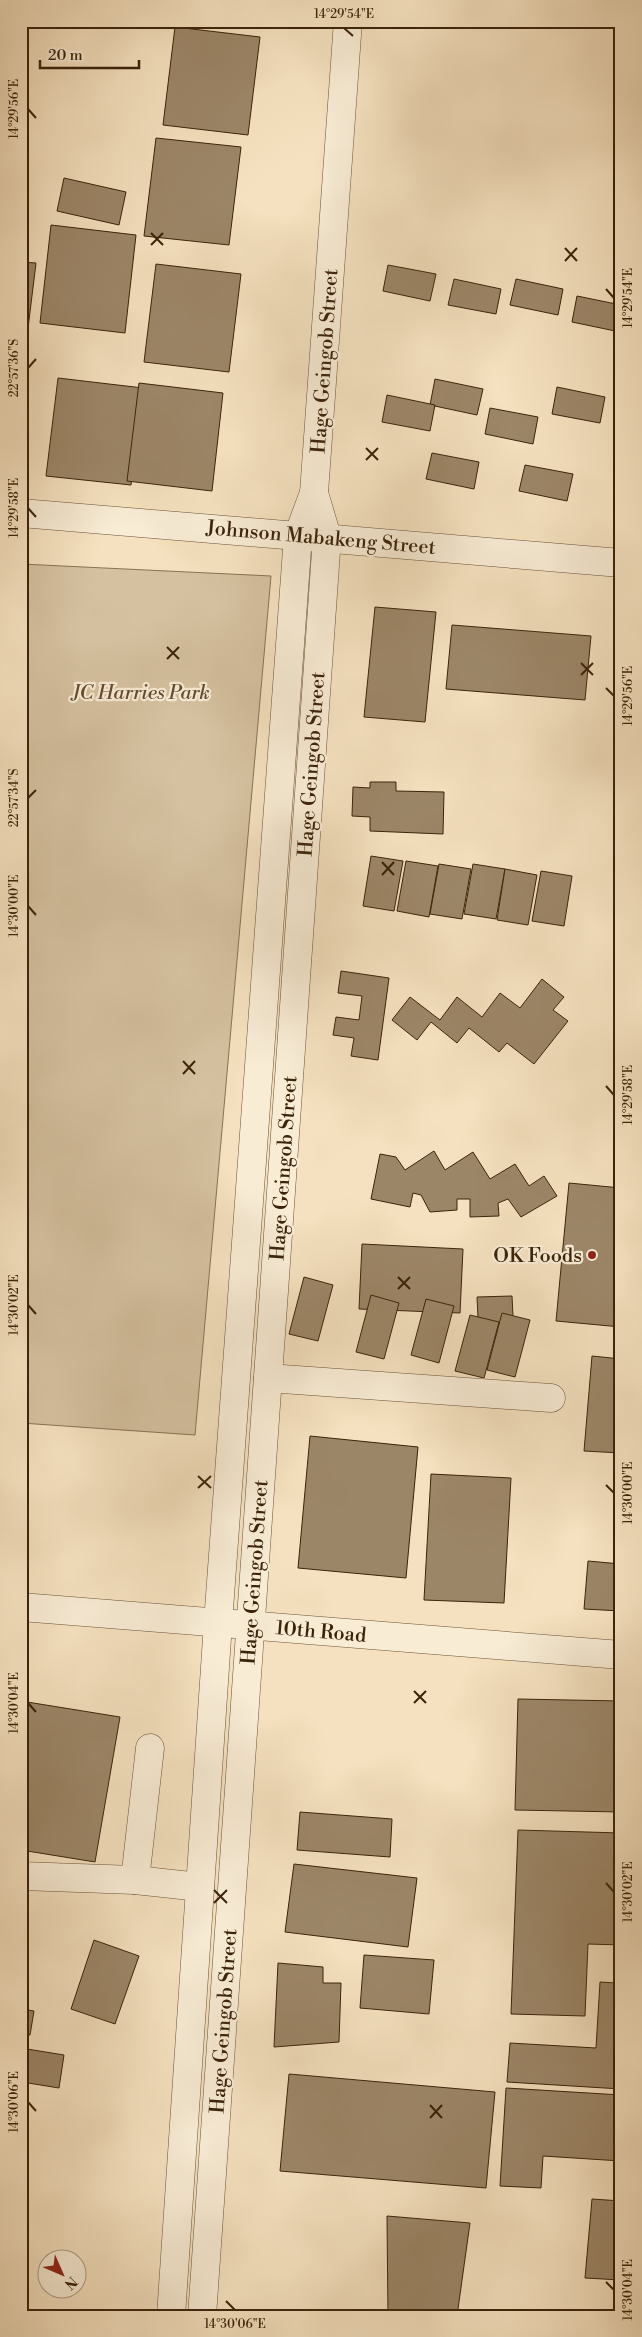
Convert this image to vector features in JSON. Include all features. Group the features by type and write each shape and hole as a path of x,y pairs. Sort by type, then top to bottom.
{"street":[{"name":"Hage Geingob Street","path":"171,2316 218,1623 298,536 314,493 348,21"},
{"name":"Hage Geingob Street","path":"202,2316 327,537 314,493"},
{"name":"Johnson Mabakeng Street","path":"21,513 621,563"},
{"path":"268,1378 551,1398"},
{"name":"10th Road","path":"21,1607 621,1655"},
{"path":"135,1880 150,1748"},
{"path":"21,1876 135,1880 200,1887"}],"green space":[{"name":"JC Harries Park","path":"21,564 271,576 195,1435 21,1423"}],"building":[{"path":"175,27 260,37 248,135 163,125"},
{"path":"156,138 241,147 229,245 144,236"},
{"path":"64,178 126,192 119,225 57,211"},
{"path":"51,225 136,235 125,333 40,323"},
{"path":"21,262 36,263 24,361 21,361"},
{"path":"156,264 241,274 229,372 144,362"},
{"path":"388,265 436,274 430,301 383,291"},
{"path":"454,279 501,289 496,314 448,305"},
{"path":"516,279 563,289 558,315 510,305"},
{"path":"577,296 621,305 620,332 572,322"},
{"path":"58,378 143,388 131,485 46,476"},
{"path":"435,379 483,389 477,415 430,405"},
{"path":"139,383 223,393 212,491 127,481"},
{"path":"557,387 605,397 600,423 552,414"},
{"path":"387,395 435,405 430,431 382,422"},
{"path":"490,408 538,417 533,444 485,434"},
{"path":"432,453 479,462 474,489 426,479"},
{"path":"525,465 573,474 567,501 519,491"},
{"path":"375,607 436,612 425,722 364,717"},
{"path":"452,625 591,636 585,700 446,689"},
{"path":"370,782 396,782 396,791 444,792 443,834 370,831 370,817 352,816 353,787 370,788"},
{"path":"371,856 403,861 394,911 363,906"},
{"path":"406,861 438,866 429,917 397,911"},
{"path":"439,864 471,869 462,919 430,914"},
{"path":"473,864 505,869 496,919 464,914"},
{"path":"505,869 537,875 528,925 497,920"},
{"path":"541,871 572,876 564,926 532,921"},
{"path":"341,971 389,978 378,1060 351,1056 354,1038 333,1035 336,1017 359,1020 362,996 338,993"},
{"path":"542,979 564,997 553,1010 568,1021 534,1064 507,1043 499,1052 469,1028 457,1043 431,1022 417,1040 392,1020 410,997 440,1020 457,997 482,1017 500,993 520,1008"},
{"path":"434,1151 445,1170 473,1152 490,1179 515,1164 529,1186 544,1176 557,1196 521,1217 508,1199 498,1203 499,1216 470,1217 470,1199 457,1199 457,1210 430,1212 421,1195 413,1193 410,1207 371,1199 380,1154 396,1157 405,1170"},
{"name":"OK Foods","path":"569,1183 621,1188 621,1327 556,1321"},
{"path":"362,1244 463,1249 460,1313 359,1309"},
{"path":"304,1277 333,1285 318,1341 289,1334"},
{"path":"371,1295 399,1303 384,1359 356,1352"},
{"path":"512,1296 514,1336 479,1338 477,1297"},
{"path":"426,1299 454,1306 439,1363 411,1355"},
{"path":"502,1313 530,1320 515,1377 487,1370"},
{"path":"470,1315 499,1322 484,1378 455,1371"},
{"path":"592,1356 621,1359 621,1453 584,1451"},
{"path":"310,1436 418,1447 406,1578 298,1568"},
{"path":"431,1474 511,1478 504,1603 424,1600"},
{"path":"588,1561 621,1564 621,1611 584,1609"},
{"path":"518,1699 621,1701 621,1812 515,1810"},
{"path":"21,1701 120,1717 95,1862 21,1850"},
{"path":"300,1812 392,1819 390,1857 297,1850"},
{"path":"518,1830 621,1833 621,1945 588,1944 585,2016 511,2014"},
{"path":"294,1864 417,1878 408,1947 285,1932"},
{"path":"94,1940 139,1956 115,2024 71,2009"},
{"path":"364,1955 434,1960 429,2014 360,2008"},
{"path":"619,1957 621,1957 621,2089 507,2082 510,2043 596,2048 600,1982 617,1983"},
{"path":"278,1963 323,1967 323,1983 341,1983 339,2042 274,2047"},
{"path":"21,2009 34,2011 30,2035 21,2034"},
{"path":"27,2049 64,2055 59,2088 22,2082"},
{"path":"289,2074 495,2092 486,2188 280,2171"},
{"path":"506,2088 621,2095 621,2161 543,2156 541,2188 500,2186"},
{"path":"592,2199 621,2201 621,2280 585,2278"},
{"path":"387,2216 470,2223 457,2316 388,2316"}],"place":[{"name":"OK Foods","path":"592,1255"}]}
